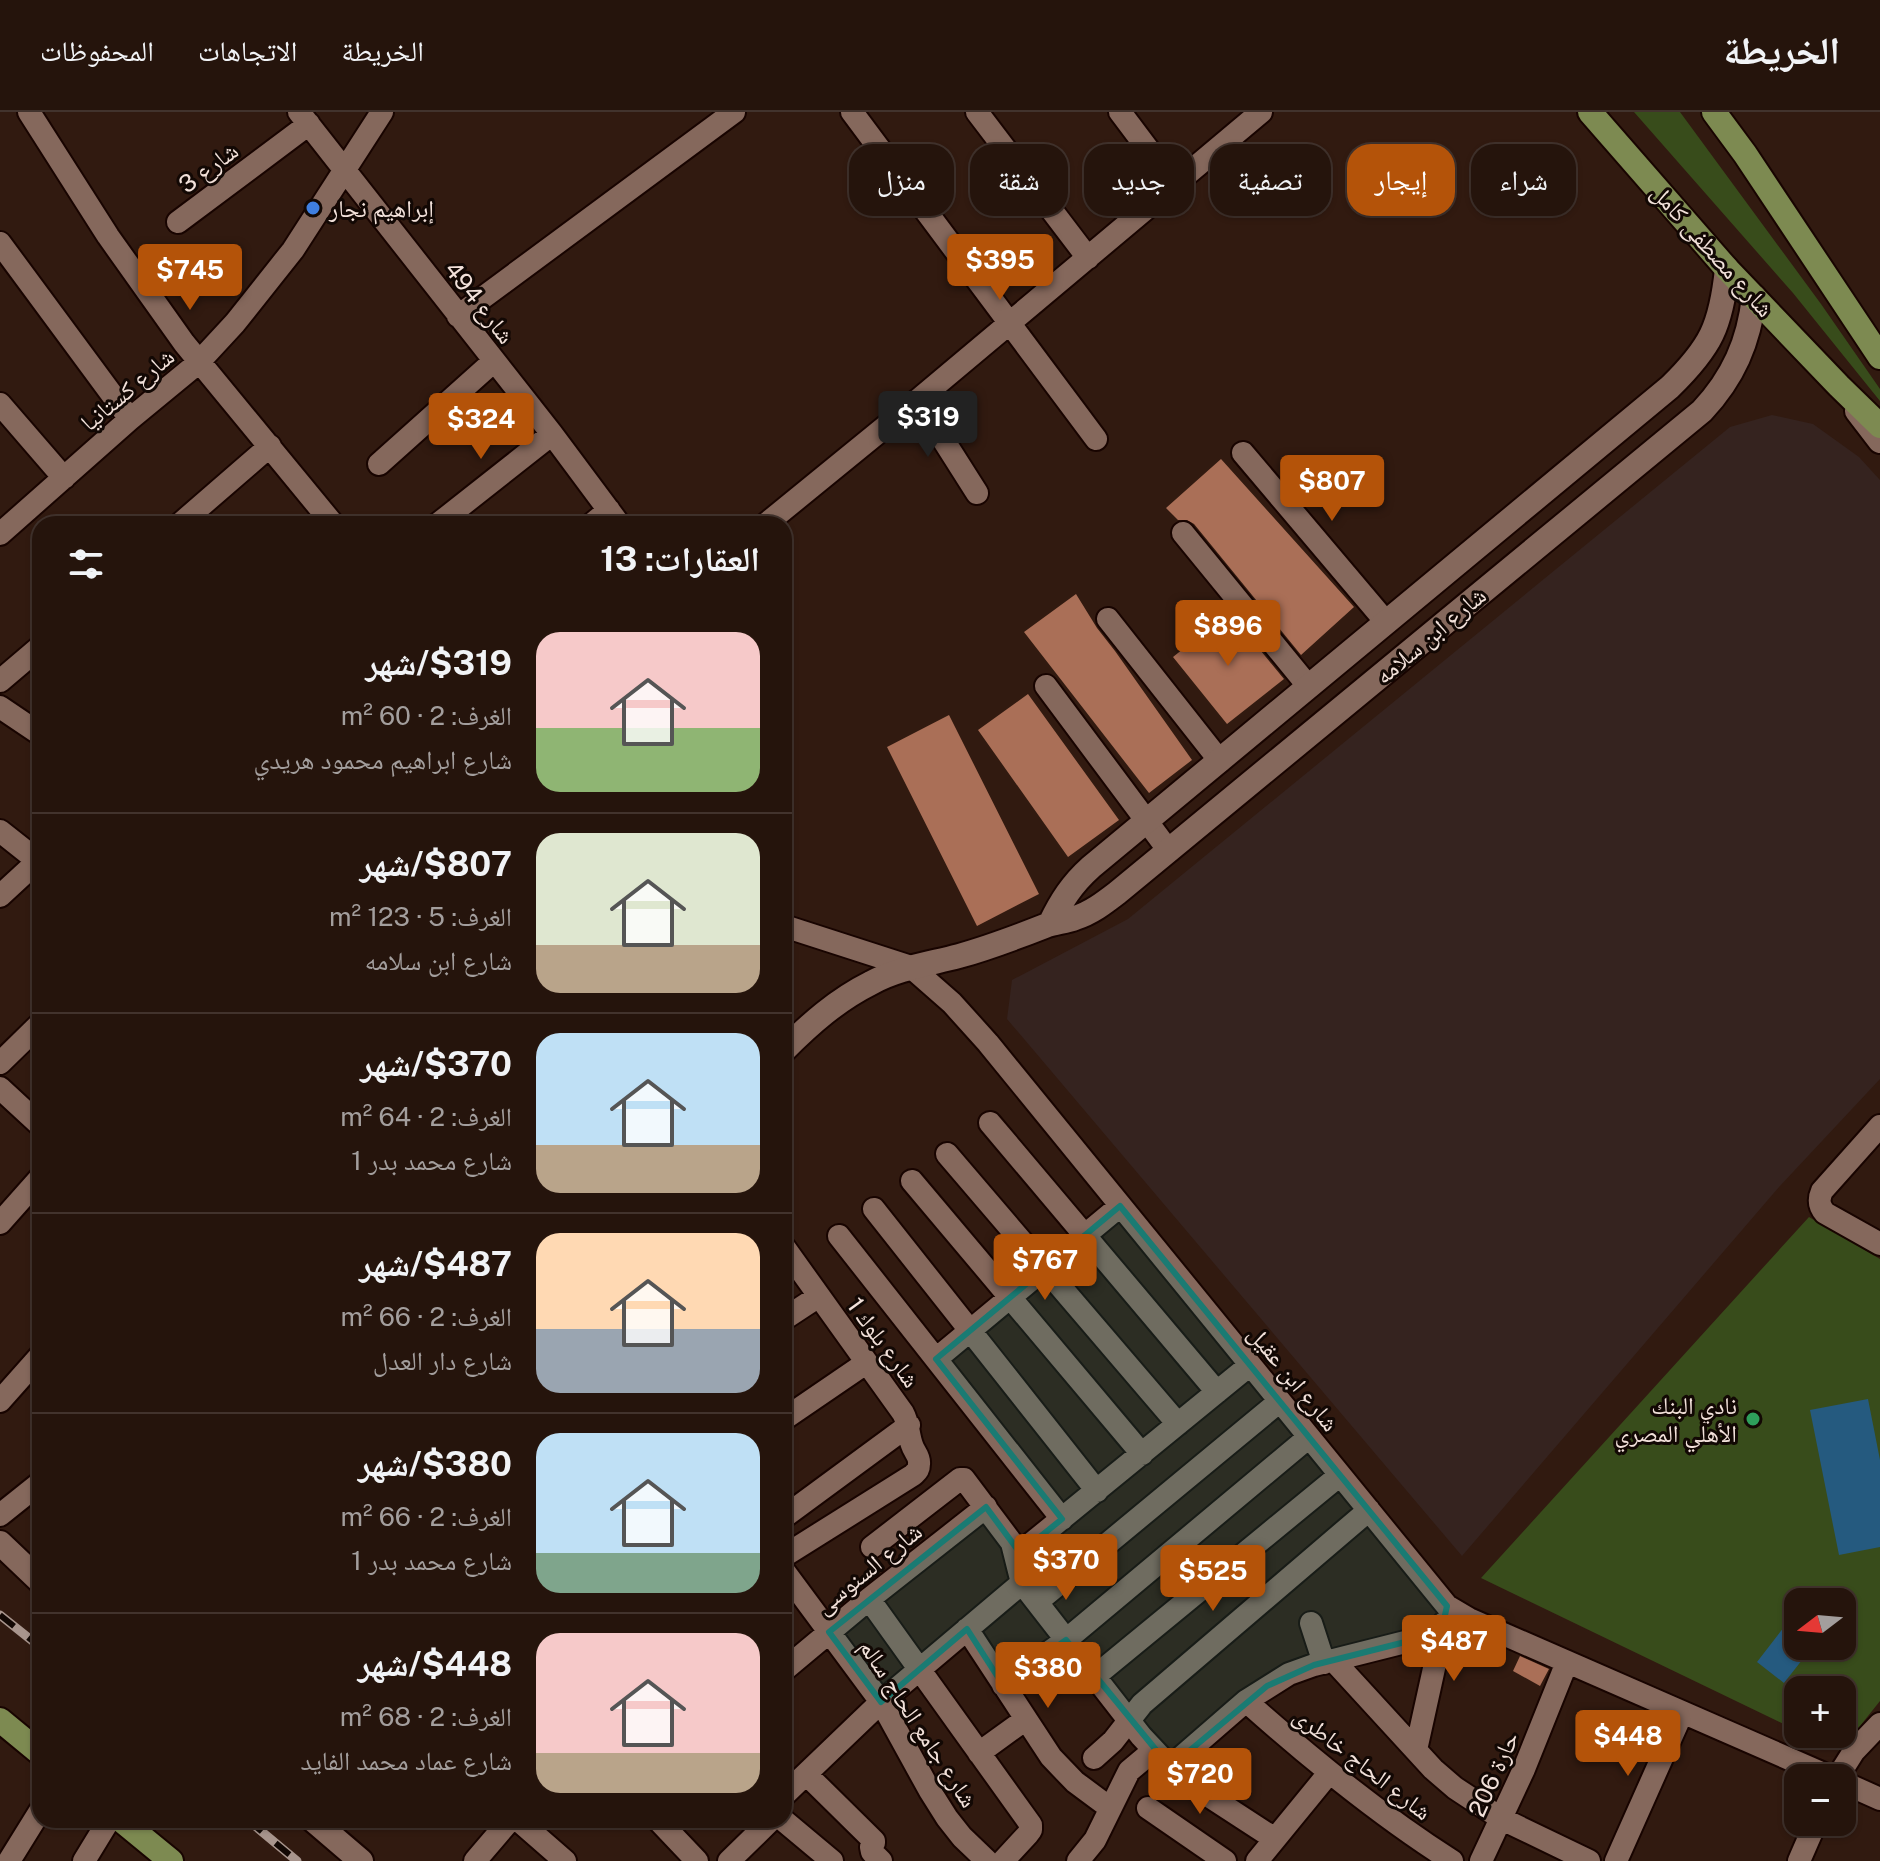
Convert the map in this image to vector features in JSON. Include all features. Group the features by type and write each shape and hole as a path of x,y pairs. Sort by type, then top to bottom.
{"main road":[{"name":"شارع مصطفى كامل","path":"1590,112 1727,269 1880,426"},
{"path":"1714,112 1822,267 1880,357"},
{"path":"0,1720 32,1746"},
{"path":"131,1828 171,1861"}],"street":[{"path":"29,112 131,271 198,363 327,516"},
{"name":"شارع كستانيا","path":"0,534 198,363 265,287 320,211 382,112"},
{"path":"458,316 734,112"},
{"path":"852,112 1096,439"},
{"path":"977,112 1088,258"},
{"path":"1120,112 1144,144"},
{"path":"1194,169 1261,112"},
{"name":"شارع 494","path":"304,118 552,434 604,516"},
{"name":"شارع 3","path":"178,222 304,118"},
{"path":"776,516 1138,216"},
{"path":"0,243 130,419"},
{"name":"شارع ابن سلامه","path":"1050,924 1073,883 1670,387 1694,363 1713,335 1724,302 1727,269"},
{"name":"شارع ابن سلامه","path":"792,1041 838,1002 873,981 911,967 1005,942 1097,908 1702,411 1726,383 1743,351 1754,297"},
{"path":"1858,324 1880,347"},
{"path":"379,464 494,361"},
{"name":"شارع مصطفى كامل","path":"1839,386 1880,441"},
{"path":"918,400 977,493"},
{"path":"0,404 64,478"},
{"path":"448,516 552,434"},
{"path":"189,516 270,446"},
{"path":"1243,453 1386,622"},
{"path":"1183,533 1309,687"},
{"path":"1108,619 1220,761"},
{"path":"0,681 32,654"},
{"path":"1046,686 1169,851"},
{"path":"0,707 32,729"},
{"path":"0,831 32,855"},
{"path":"0,896 32,866"},
{"name":"شارع ابن عقيل","path":"792,929 911,967 971,1023 1447,1606 1802,1764"},
{"path":"0,1063 32,1032"},
{"path":"0,1088 32,1118"},
{"path":"990,1123 1217,1392"},
{"path":"1875,1140 1822,1191 1819,1203 1825,1213 1880,1244"},
{"path":"947,1154 1178,1424"},
{"path":"912,1181 1142,1454"},
{"path":"0,1223 32,1187"},
{"path":"936,1359 1120,1206"},
{"path":"874,1209 1097,1491"},
{"path":"839,1236 1062,1519"},
{"name":"شارع بلوك 1","path":"792,1262 903,1413 919,1464 913,1475 792,1551"},
{"path":"792,1314 819,1296"},
{"path":"792,1414 866,1363"},
{"path":"0,1401 32,1365"},
{"path":"1016,1556 1250,1365"},
{"path":"1037,1602 1280,1401"},
{"path":"792,1511 909,1425"},
{"path":"1003,1685 1066,1640 1309,1437"},
{"path":"1094,1677 1340,1475"},
{"path":"872,1547 960,1479 967,1481 1012,1543 1022,1583 1128,1721 1170,1767 1192,1785 1275,1839"},
{"path":"0,1515 32,1489"},
{"name":"شارع السنوسى","path":"792,1663 986,1507"},
{"path":"1094,1758 1113,1741 1150,1697 1369,1510"},
{"path":"0,1543 32,1568"},
{"name":"شارع جامع الحاج سالم","path":"792,1582 881,1702 947,1818 987,1861"},
{"path":"792,1787 881,1702 1022,1583"},
{"path":"869,1599 1031,1825 1031,1830 1011,1853 1035,1861"},
{"path":"1416,1750 1447,1606"},
{"path":"1311,1623 1328,1662 1455,1788 1502,1819 1589,1861"},
{"path":"967,1629 1062,1770 1110,1808"},
{"path":"1170,1767 1246,1701 1289,1674 1441,1633"},
{"name":"حارة 206","path":"1481,1861 1524,1769 1567,1662"},
{"name":"شارع الحاج خاطرى","path":"1246,1701 1329,1773 1452,1861"},
{"path":"1616,1861 1682,1713"},
{"path":"979,1753 1026,1719"},
{"path":"1845,1764 1880,1724"},
{"path":"1091,1857 1110,1808 1129,1771 1154,1750"},
{"path":"1257,1861 1329,1773"},
{"path":"806,1774 873,1840 872,1852 881,1861"},
{"path":"1856,1788 1880,1799"},
{"path":"1148,1808 1225,1861"},
{"path":"9,1861 32,1824"},
{"path":"84,1861 104,1828"},
{"path":"322,1828 361,1861"},
{"path":"475,1861 500,1828"},
{"path":"514,1828 565,1861"},
{"path":"666,1828 697,1861"},
{"path":"729,1861 763,1828"},
{"path":"792,1828 832,1861"},
{"path":"1799,1861 1810,1836"}],"highlighted area":[{"path":"1120,1206 1447,1606 1441,1633 1314,1665 1267,1686 1170,1767 1066,1640 1003,1685 967,1629 881,1702 829,1632 986,1507 1020,1553 1062,1519 936,1359"}],"shaded area":[{"path":"1772,415 1813,424 1859,457 1880,480 1880,1079 1779,1187 1462,1556 1007,1019 1012,980 1128,919 1730,427"}],"green space":[{"path":"1634,112 1680,112 1880,389 1880,401 1793,293"},
{"name":"نادي البنك الأهلي المصري","path":"1809,1217 1880,1259 1880,1701 1856,1731 1856,1676 1784,1676 1784,1724 1481,1578"}],"water":[{"path":"1868,1399 1880,1460 1880,1547 1839,1555 1810,1410"},
{"path":"1784,1627 1784,1660 1802,1660 1789,1676 1784,1676 1784,1683 1757,1662"}],"building":[{"path":"1221,459 1354,607 1301,655 1194,524 1178,520 1166,508"},
{"path":"1076,594 1192,760 1149,793 1024,632"},
{"path":"1229,612 1284,679 1227,724 1173,657"},
{"path":"1028,694 1119,820 1068,857 978,730"},
{"path":"949,715 1039,894 977,926 887,747"},
{"path":"1520,1656 1549,1669 1540,1686 1513,1671"}],"railway":[{"path":"0,1615 32,1641"},
{"path":"258,1828 297,1861"}],"place":[{"name":"إبراهيم نجار","path":"313,208"},
{"name":"نادي البنك الأهلي المصري","path":"1753,1419"}]}
